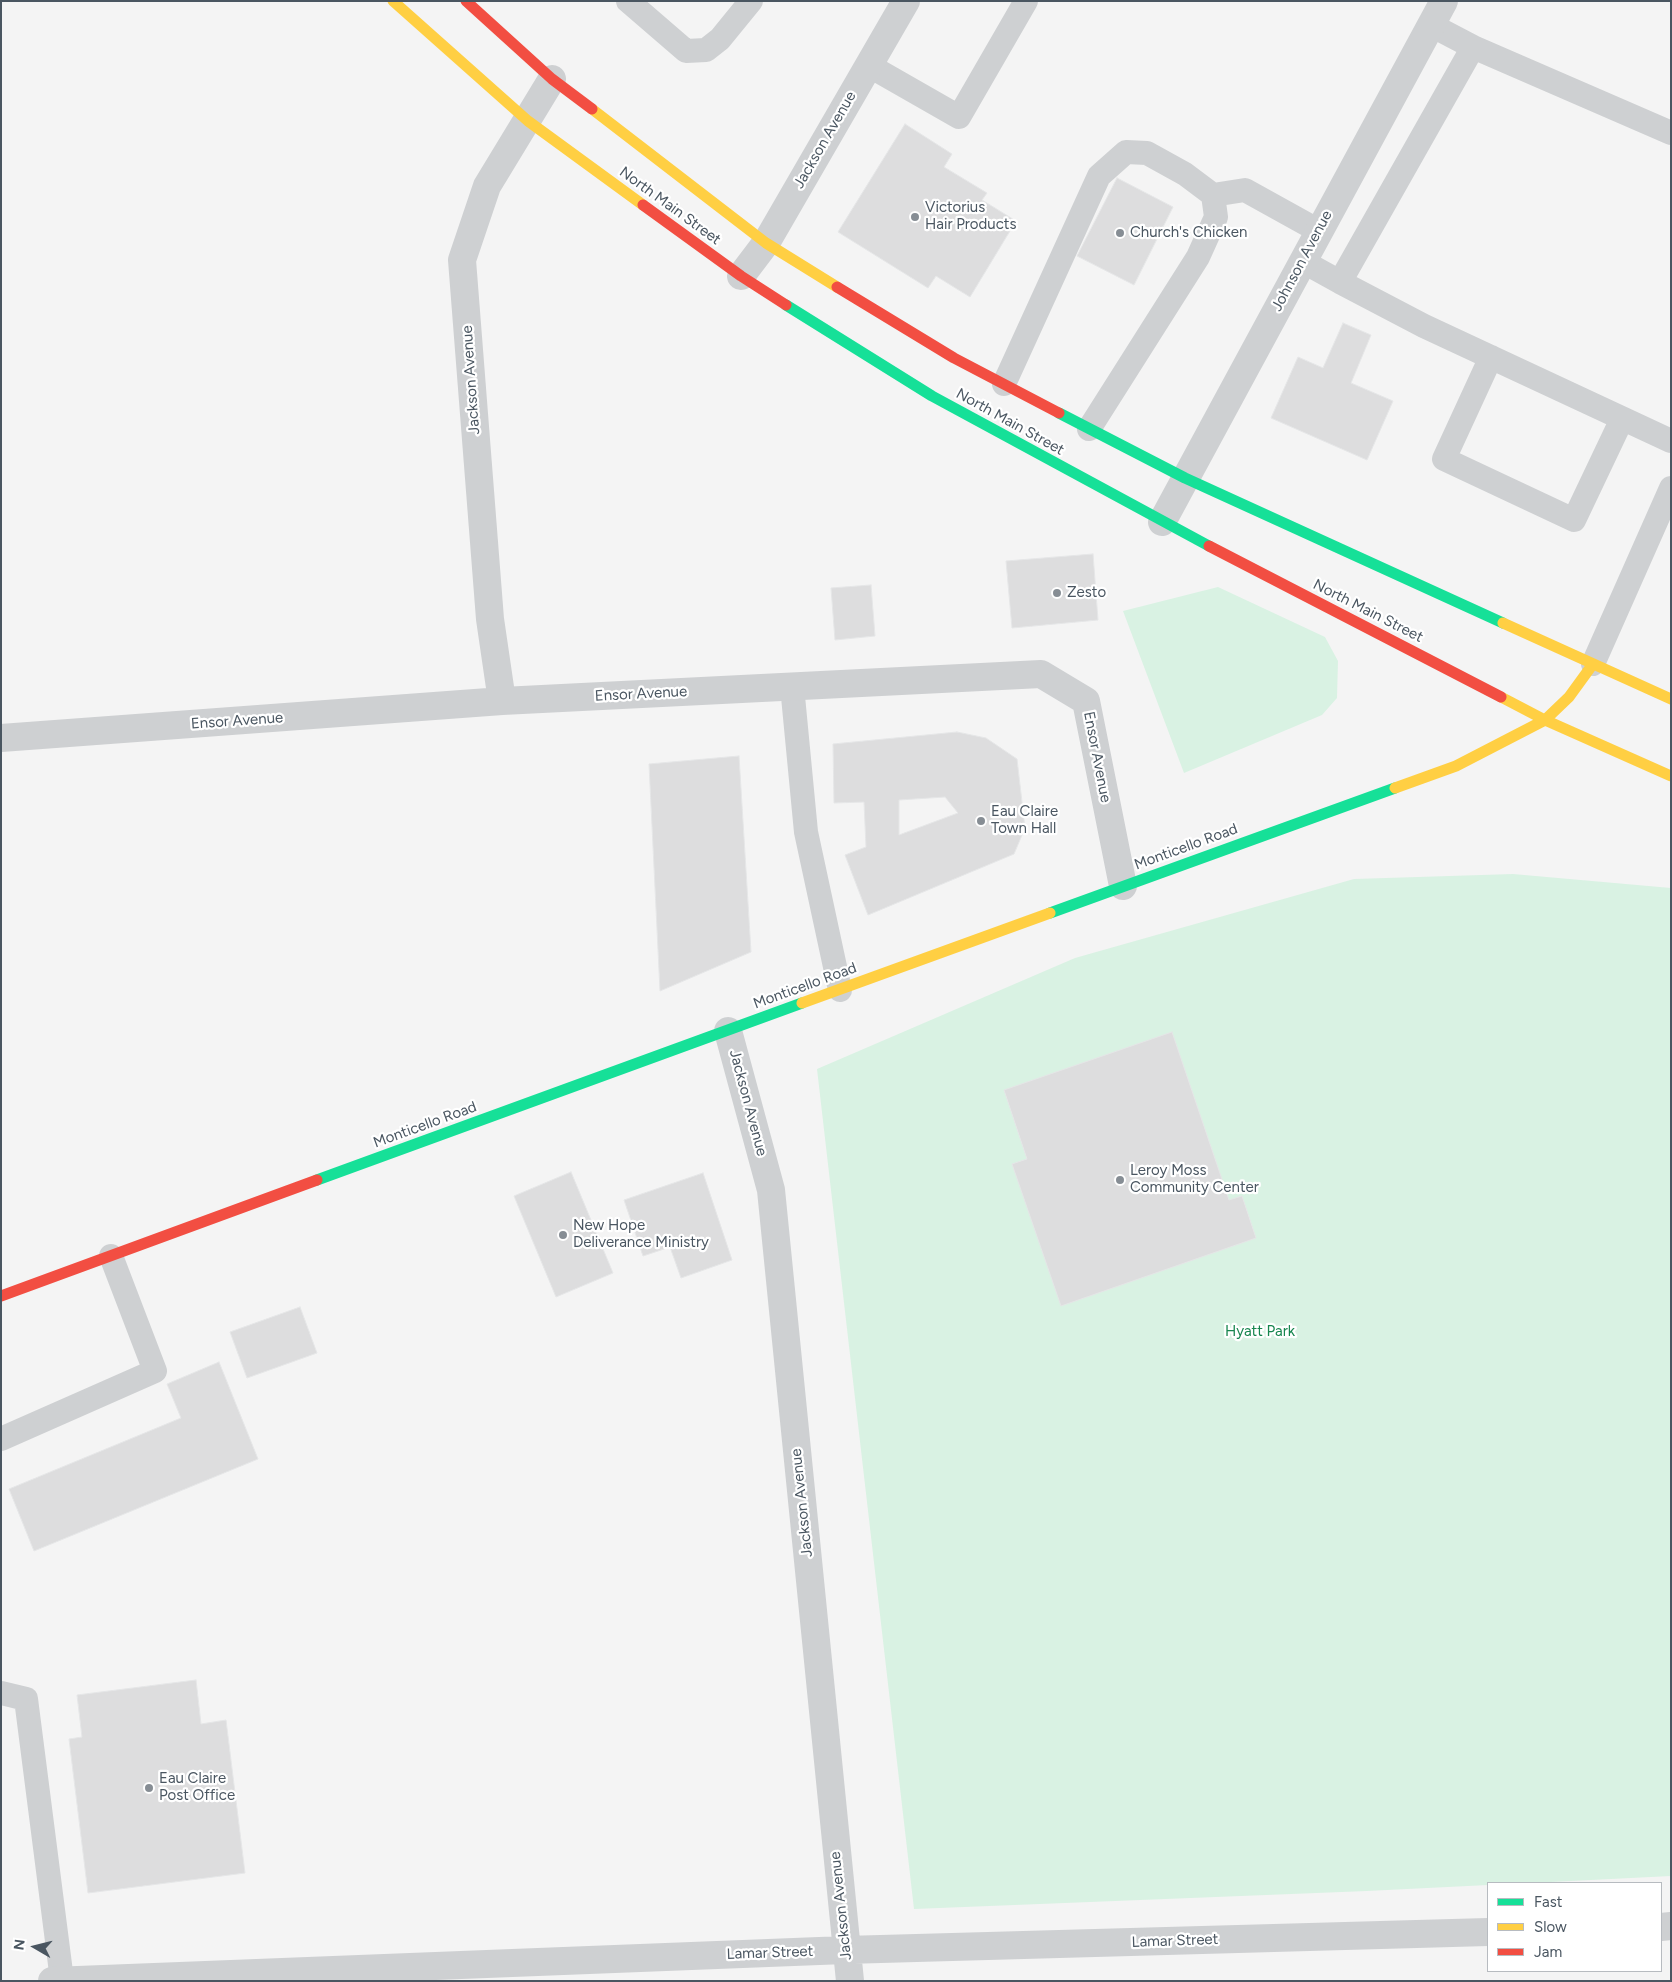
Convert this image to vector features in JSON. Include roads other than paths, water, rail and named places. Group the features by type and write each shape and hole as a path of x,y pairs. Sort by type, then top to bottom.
{"main road":[{"name":"North Main Street","path":"393,1 528,120 741,276 932,396 1162,522 1545,720 1671,776"},
{"name":"North Main Street","path":"466,1 552,79 766,243 954,358 1185,478 1671,699"},
{"name":"Monticello Road","path":"1,1296 1456,766 1545,720 1570,697 1593,664"}],"street":[{"name":"Jackson Avenue","path":"741,276 766,243 906,1"},
{"name":"Johnson Avenue","path":"1162,522 1444,1"},
{"name":"Jackson Avenue","path":"502,701 490,619 462,260 487,186 552,79"},
{"name":"Ensor Avenue","path":"1,738 502,701 1041,674 1086,700 1123,886"},
{"name":"Jackson Avenue","path":"728,1031 771,1190 845,1950 850,1981"},
{"name":"Lamar Street","path":"52,1981 845,1950 1487,1932"}],"lane":[{"path":"628,1 686,51 706,50 720,39 751,1"},
{"path":"868,65 959,117 1020,3"},
{"path":"1431,25 1473,47 1671,133"},
{"path":"1340,282 1473,47"},
{"path":"1004,384 1099,176 1126,152 1148,153 1185,174 1213,195 1216,217 1198,257 1089,429"},
{"path":"1213,195 1245,190 1319,230"},
{"path":"1302,261 1424,326 1671,441"},
{"path":"1491,357 1444,459 1574,520 1622,419"},
{"path":"1593,664 1671,488"},
{"path":"792,686 806,832 840,990"},
{"path":"1,1439 155,1371 111,1256"},
{"path":"1,1693 26,1699 62,1980"}],"place":[{"name":"Victorius Hair Products","path":"915,217"},
{"name":"Church's Chicken","path":"1120,233"},
{"name":"Zesto","path":"1057,593"},
{"name":"Eau Claire Town Hall","path":"981,821"},
{"name":"Leroy Moss Community Center","path":"1120,1180"},
{"name":"New Hope Deliverance Ministry","path":"563,1235"},
{"name":"Eau Claire Post Office","path":"149,1788"}],"park label":[{"name":"Hyatt Park","path":"1260,1332"}]}
